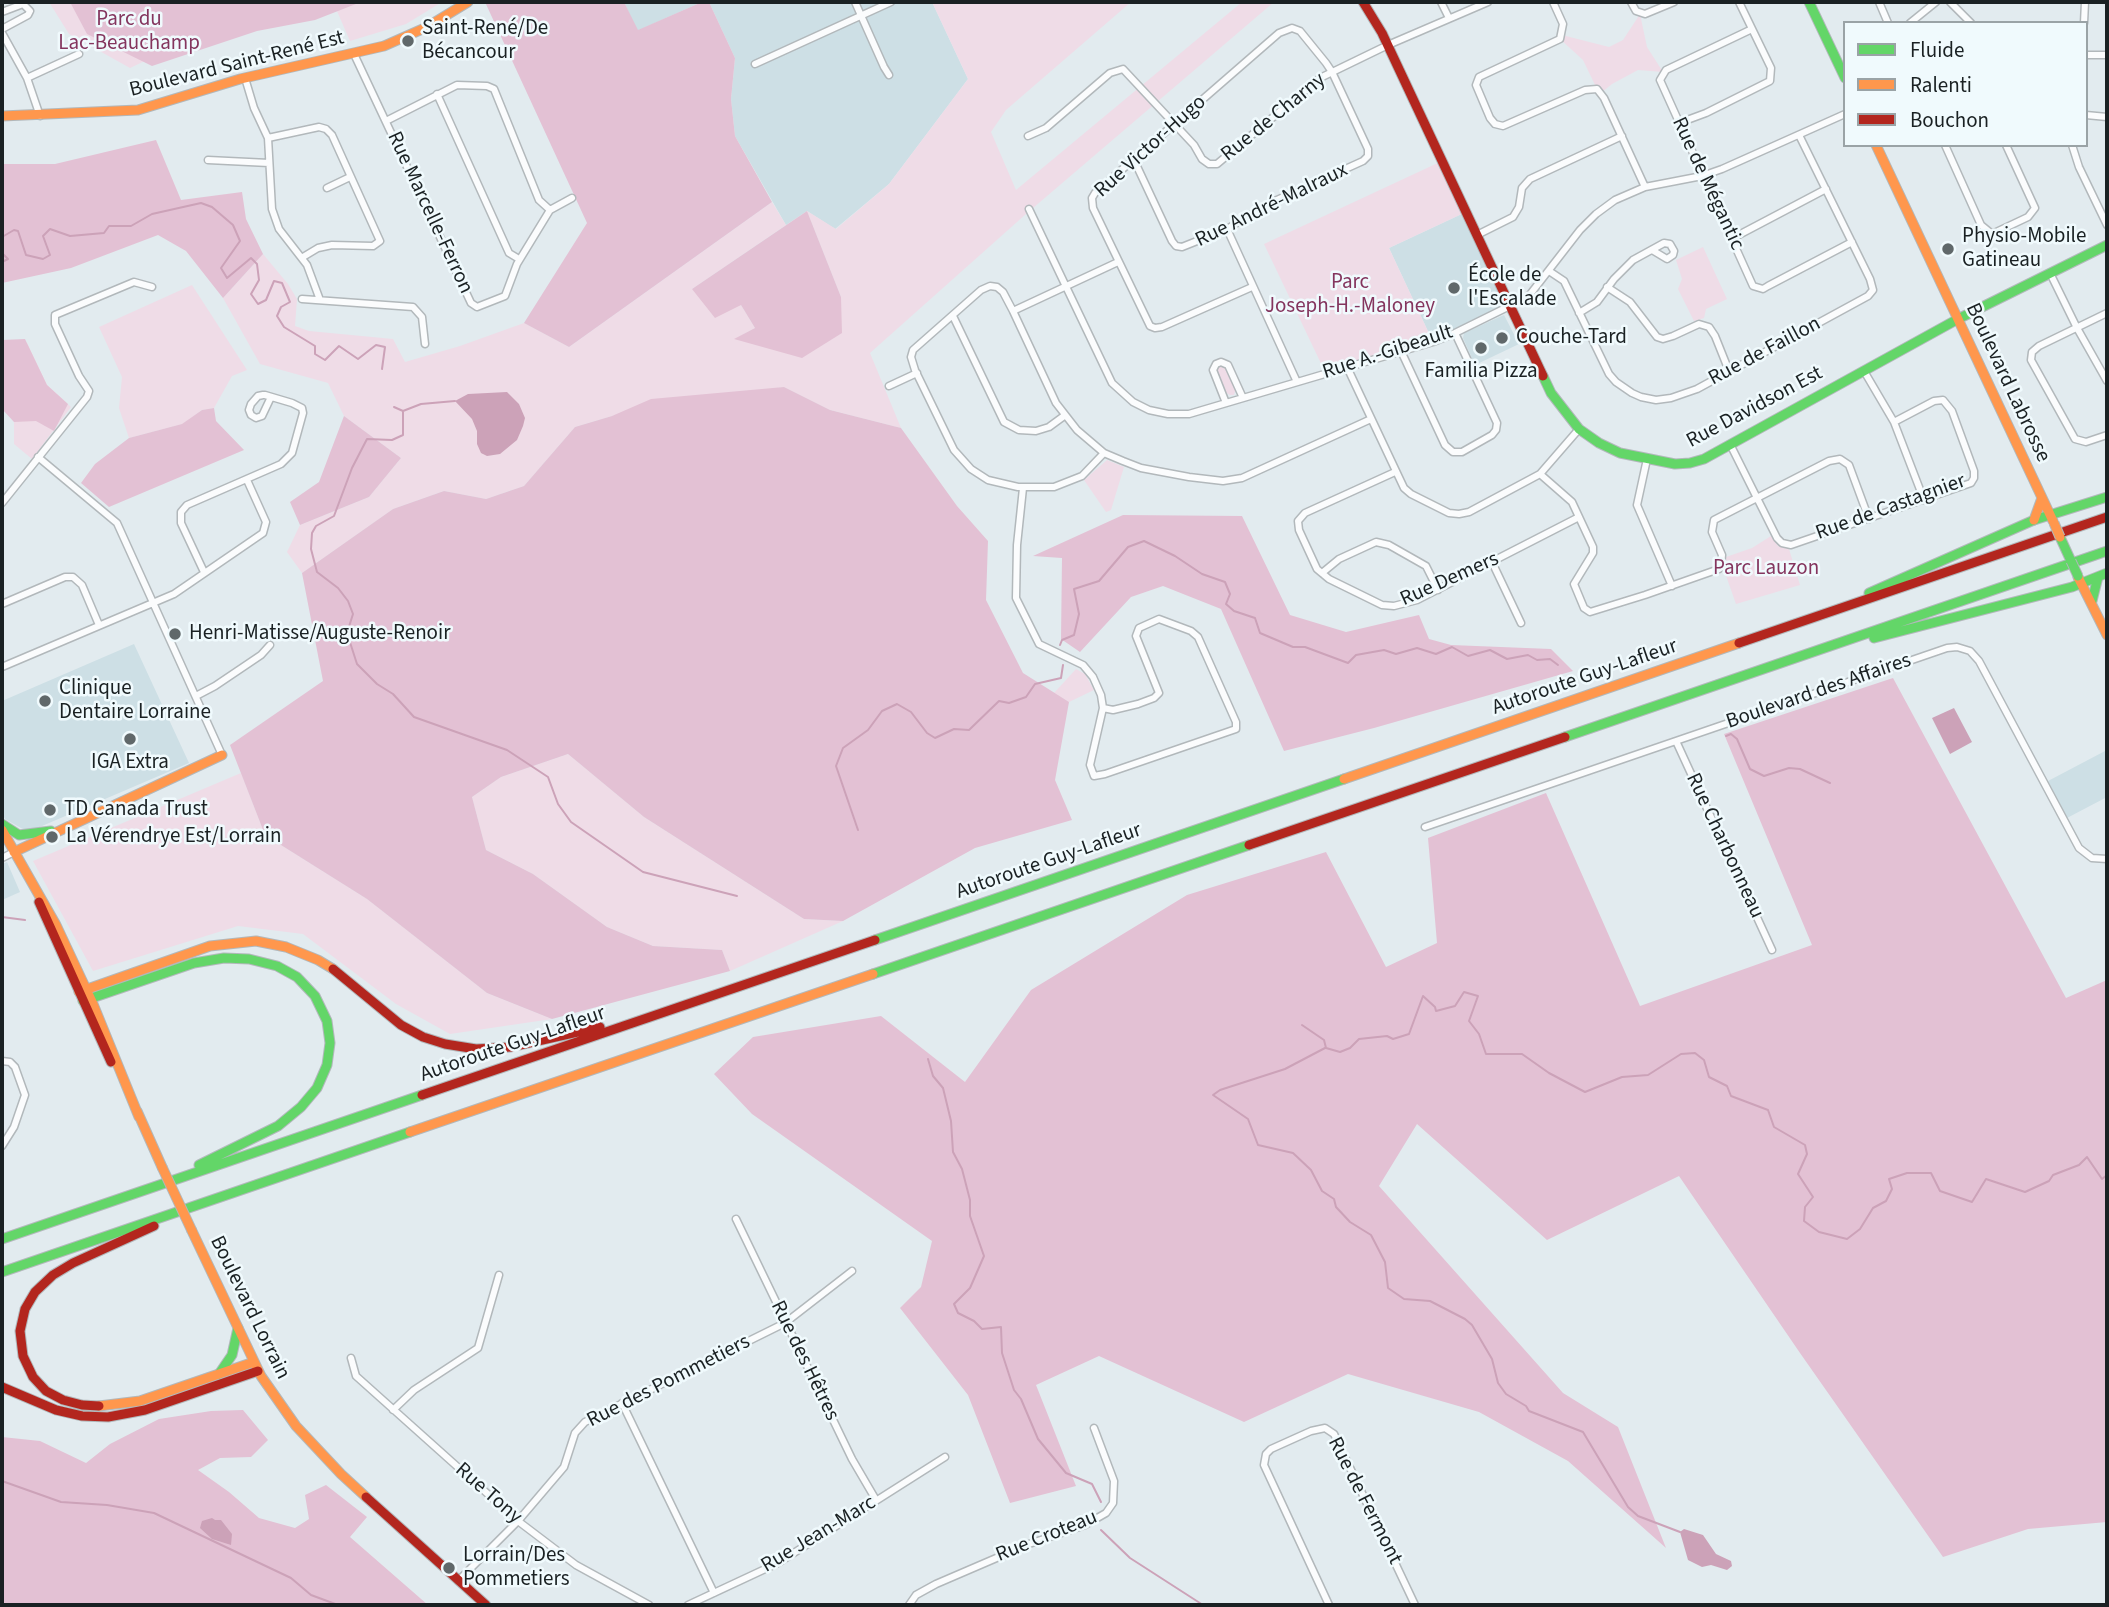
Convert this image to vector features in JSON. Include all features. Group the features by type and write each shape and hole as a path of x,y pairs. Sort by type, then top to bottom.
{"main road":[{"name":"Boulevard Saint-René Est","path":"2,116 138,110 245,78 354,54 402,40 468,2"},
{"name":"Rue Davidson Est","path":"1363,2 1388,45 1550,393 1578,429 1613,450 1675,464 1704,459 1958,319 2107,245"},
{"path":"1809,2 1843,74"},
{"name":"Boulevard Labrosse","path":"1877,147 2107,635"},
{"path":"1818,616 2034,520 2052,519 2107,497"},
{"path":"2034,520 2042,498"},
{"name":"Autoroute Guy-Lafleur","path":"2,1238 2107,517"},
{"path":"2,1272 2107,551"},
{"path":"1817,651 2103,575"},
{"path":"2092,601 2094,586 2103,575"},
{"path":"14,852 222,755"},
{"path":"2,824 19,835 63,829"},
{"name":"Boulevard Lorrain","path":"2,830 50,912 139,1117 256,1366 283,1409 317,1450 486,1605"},
{"path":"84,995 215,945 251,941 286,947 314,958 337,972 405,1028 432,1040 460,1047 488,1049 530,1044 671,1010"},
{"path":"84,995 199,961 243,958 272,964 297,977 315,996 327,1021 330,1043 326,1069 314,1092 301,1107 264,1134 148,1189"},
{"path":"210,1201 95,1252 53,1275 38,1288 22,1317 20,1337 23,1356 36,1381 54,1396 77,1405 103,1407 126,1404 219,1374 256,1366"},
{"path":"219,1374 232,1355 238,1328"},
{"path":"2,1387 63,1412 82,1416 114,1416 151,1408 256,1366"}],"street":[{"path":"855,2 889,75"},
{"path":"755,64 891,2"},
{"path":"1441,2 1449,18"},
{"name":"Rue de Charny","path":"1028,136 1046,128 1110,73 1119,69 1127,71 1206,162 1217,164 1310,85 1388,45 1488,2"},
{"path":"1553,2 1563,24 1560,39 1479,77 1476,85 1490,118 1495,124 1503,126 1593,88 1601,93 1645,187"},
{"path":"1631,2 1636,11 1645,14 1674,2"},
{"path":"1679,123 1706,113 1770,81 1771,68 1740,2"},
{"path":"1879,2 1887,21"},
{"path":"1912,21 1936,2"},
{"path":"1950,2 1969,21"},
{"path":"2084,21 2085,2"},
{"path":"2,12 23,4 30,12 2,31 27,78 40,116"},
{"name":"Rue Victor-Hugo","path":"1252,287 1156,328 1146,321 1093,208 1092,198 1279,33 1288,28 1300,31 1332,72"},
{"name":"Rue de Mégantic","path":"1752,29 1663,72 1660,84 1753,286 1763,289 1852,242"},
{"path":"27,78 79,54"},
{"name":"Rue Marcelle-Ferron","path":"354,54 471,303 477,307 505,296 519,259 550,210 572,198"},
{"path":"2088,55 2107,55"},
{"name":"Rue André-Malraux","path":"1133,160 1176,246 1190,246 1227,229 1268,204 1366,159 1367,149 1332,72"},
{"path":"245,78 254,108 268,138 272,209 279,229 303,257 320,300"},
{"path":"386,121 457,85 488,86 494,89 539,200 550,210"},
{"path":"437,94 509,253 519,259"},
{"name":"Rue A.-Gibeault","path":"1029,209 1108,376 1133,402 1158,412 1176,415 1226,403 1455,333 1510,307 1532,293 1580,230 1595,214 1615,200 1645,187 1702,176 1733,165 1843,115"},
{"path":"2088,115 2107,117"},
{"path":"268,138 318,127 326,129 332,135 378,234 379,244 373,246 332,245 318,248 303,257"},
{"name":"Rue de Faillon","path":"1549,271 1564,281 1608,374 1625,389 1641,397 1661,400 1683,395 1871,294 1873,285 1799,135"},
{"path":"1477,235 1513,217 1519,206 1522,188 1535,175 1622,136"},
{"path":"1946,147 1981,225 1992,234 2028,217 2035,208 2007,147"},
{"path":"2073,147 2079,167 2107,225"},
{"path":"208,160 269,163"},
{"path":"327,188 350,177"},
{"path":"1733,238 1826,189"},
{"path":"1227,229 1297,382"},
{"path":"1579,313 1597,302 1607,287 1633,260 1652,250"},
{"path":"1013,311 1118,262"},
{"path":"2050,273 2107,381"},
{"path":"2,503 87,397 89,391 79,376 55,324 55,315 134,282 152,286"},
{"path":"1104,453 1087,472 1071,482 1047,488 1023,488 988,480 963,461 954,450 917,373 911,357 913,349 981,290 990,286 1000,288 1064,416 1104,453 1151,470 1209,480 1249,476 1371,419"},
{"path":"1607,287 1630,302 1653,334 1660,339 1699,324 1709,327 1729,371"},
{"path":"302,299 413,307 422,317 425,344"},
{"path":"2107,313 2035,349 2031,355 2032,364 2075,439 2086,442 2107,435"},
{"path":"953,316 1004,422 1019,430 1036,431 1049,427 1064,416"},
{"path":"1401,351 1445,445 1453,452 1462,452 1492,435 1497,423 1455,333"},
{"path":"1226,403 1214,373 1214,367 1221,362 1228,365 1243,398"},
{"path":"1347,367 1404,488 1454,514 1469,512 1540,474 1578,429"},
{"path":"1864,371 1894,422 1924,499"},
{"path":"889,386 917,373"},
{"path":"204,572 181,523 181,512 187,505 281,464 292,453 302,408 271,397"},
{"name":"Rue de Castagnier","path":"1730,444 1777,538 1791,545 1971,482 1974,478 1956,422 1948,404 1943,400 1934,401 1894,422"},
{"path":"38,457 117,523 222,755"},
{"path":"1647,459 1637,505 1672,586"},
{"path":"1540,474 1569,499 1592,547 1593,553 1574,584 1584,608 1590,612 1718,569 1722,555 1712,532 1712,522 1718,516 1826,463 1839,459 1846,462 1852,470 1869,519"},
{"path":"1395,472 1305,513 1299,518 1299,530 1322,573 1339,559 1376,542 1389,545 1426,566 1438,590"},
{"path":"2,667 174,594 265,530 265,517 247,480"},
{"path":"1023,488 1017,545 1016,598 1040,644 1083,665 1093,677 1101,695 1103,709 1090,765 1094,776 1236,729 1236,722 1198,637 1191,631 1159,619 1139,628 1136,636 1159,693 1154,698 1138,704 1113,710 1103,709"},
{"name":"Rue Demers","path":"1322,573 1382,605 1405,604 1438,590 1579,517"},
{"path":"1492,562 1521,623"},
{"path":"2,604 65,577 73,577 82,585 99,625"},
{"path":"196,696 261,655 270,645"},
{"name":"Boulevard des Affaires","path":"1425,827 1949,648 1963,648 1978,659 2079,848 2092,858 2107,859"},
{"name":"Rue Charbonneau","path":"1676,741 1772,950"},
{"path":"2,858 14,852"},
{"path":"2,1061 10,1062 15,1067 25,1095 14,1127 2,1146"},
{"name":"Rue des Hêtres","path":"736,1219 852,1459 876,1500"},
{"name":"Rue des Pommetiers","path":"458,1581 518,1521 564,1467 575,1433 585,1422 785,1323 852,1271"},
{"path":"393,1410 414,1390 478,1348 499,1275"},
{"name":"Rue Tony","path":"351,1358 356,1376 518,1521 576,1565 649,1605"},
{"path":"622,1403 714,1593"},
{"name":"Rue Croteau","path":"909,1605 916,1595 936,1584 1028,1544 1085,1525 1106,1513 1113,1503 1114,1481 1094,1428"},
{"name":"Rue de Fermont","path":"1329,1605 1264,1465 1271,1449 1318,1428 1325,1428 1334,1434 1415,1605"},
{"name":"Rue Jean-Marc","path":"688,1605 778,1563 946,1457"}],"shaded area":[{"path":"624,2 702,2 637,31"},
{"path":"709,2 932,2 968,79 889,184 835,229 807,211 786,225 735,136 731,99 735,58"},
{"name":"École de l'Escalade","path":"1466,212 1510,307 1433,342 1389,248"},
{"path":"1504,315 1519,344 1475,365 1463,338 1464,333"},
{"path":"507,392 519,404 525,418 523,426 517,440 500,454 487,456 481,453 477,444 477,431 472,419 455,401 468,394"},
{"path":"134,644 189,763 28,832 5,819 2,813 2,701"},
{"path":"1954,708 1972,742 1950,754 1932,718"},
{"path":"2105,751 2107,797 2067,818 2048,781"},
{"path":"7,862 20,892 2,900 2,864"},
{"path":"212,1518 221,1520 232,1534 231,1545 212,1539 200,1528 202,1521"},
{"path":"1684,1529 1703,1535 1716,1554 1731,1561 1732,1566 1727,1570 1711,1565 1702,1567 1688,1560 1680,1532"}],"green space":[{"name":"Parc du Lac-Beauchamp","path":"49,2 269,2 130,68 69,34"},
{"name":"Parc du Lac-Beauchamp","path":"70,2 361,2 315,20 257,31 152,66 87,34"},
{"path":"333,2 442,2 406,24 350,41"},
{"path":"485,2 624,2 638,30 702,2 709,2 735,58 731,99 735,136 772,202 569,347 524,323 587,223"},
{"path":"932,2 1131,2 1006,110 991,132 1016,190 1242,2 1274,2 1026,214 870,353 901,428 830,410 784,387 612,416 575,427 524,486 486,499 444,491 393,509 302,573 287,552 300,525 369,497 401,458 344,416 328,383 260,364 223,298 263,254 297,299 295,326 309,331 393,339 405,362 524,323 569,347 772,202 786,225 692,289 741,305 755,328 735,339 841,297 807,211 836,229 889,184 968,79"},
{"path":"1640,14 1647,47 1663,72 1638,70 1601,93 1583,60 1560,39 1562,35 1609,47 1623,40"},
{"path":"156,140 181,200 242,192 246,219 263,254 223,298 186,251 158,235 71,268 2,283 2,164 55,164"},
{"name":"Parc Joseph-H.-Maloney","path":"1442,161 1466,212 1389,248 1433,342 1326,374 1264,244"},
{"path":"807,211 841,297 842,333 802,358 734,339 755,328 741,305 715,318 692,289"},
{"path":"1703,247 1727,299 1706,309 1704,318 1694,321 1678,289 1682,279 1676,260"},
{"path":"192,285 247,370 232,376 214,408 202,410 183,424 129,438 119,408 122,377 99,327"},
{"path":"25,339 47,385 68,404 54,431 36,421 14,422 2,409 2,340"},
{"path":"27,343 47,385 71,407 32,459 14,444 14,422 2,405"},
{"path":"1219,366 1225,366 1236,388 1234,395 1225,392 1217,371"},
{"path":"784,387 830,410 901,428 957,506 988,541 986,600 1023,673 1069,702 1055,780 1072,820 975,848 843,921 804,919 644,817 568,754 501,777 472,797 486,850 533,874 607,927 653,946 722,950 730,971 552,1019 487,993 367,899 265,835 230,745 323,681 302,573 393,509 444,491 486,499 524,486 575,427 612,416 651,399"},
{"path":"214,408 216,421 244,450 109,507 81,483 95,464 129,438 182,424 202,410"},
{"path":"344,416 401,458 369,497 300,525 290,502 319,482"},
{"path":"1107,460 1124,467 1111,510 1106,512 1084,480"},
{"path":"1123,515 1242,516 1290,615 1346,632 1419,615 1429,639 1451,645 1551,649 1573,671 1284,751 1221,609 1163,586 1131,597 1080,652 1061,639 1062,558 1033,556"},
{"name":"Parc Lauzon","path":"1771,536 1778,546 1789,549 1800,585 1736,604 1724,570 1726,557 1752,548"},
{"path":"1076,669 1085,674 1094,690 1069,702 1054,693"},
{"path":"1893,678 2066,998 2107,980 2107,1522 2028,1529 1943,1557 1679,1176 1547,1240 1417,1124 1379,1186 1563,1393 1618,1427 1666,1548 1568,1461 1479,1412 1348,1374 1244,1422 1099,1356 1036,1385 1076,1486 1010,1503 968,1395 900,1308 921,1287 932,1241 752,1114 714,1074 753,1037 881,1016 965,1082 1031,990 1187,895 1326,852 1386,967 1437,943 1428,838 1546,793 1640,1006 1812,945 1724,734"},
{"path":"568,754 644,817 804,919 843,921 730,971 722,950 653,946 607,927 533,874 486,850 472,797 501,777"},
{"path":"241,773 265,835 367,899 487,993 552,1019 450,1034 396,1004 303,934 238,926 93,971 33,861"},
{"path":"243,1410 268,1440 251,1457 220,1458 198,1470 259,1518 295,1528 309,1519 305,1495 326,1485 367,1517 350,1537 428,1605 2,1605 2,1437 40,1441 86,1463 110,1444 159,1419 211,1411"}],"waterway":[{"path":"2,237 14,230 18,231 26,255 43,259 50,255 43,236 50,229 70,236 104,233 109,226 131,226 152,214 201,203 212,207 233,225 240,241 221,268 227,278 251,258 257,264 259,280 251,294 258,304 266,300 274,281 282,283 290,302 281,307 277,316 284,327 315,346 315,354 325,360 339,346 358,359 376,345 385,347 382,369"},
{"path":"2,253 8,259 2,262"},
{"path":"403,411 421,404 455,401"},
{"path":"394,407 403,411 403,435 392,440 367,439 352,468 334,516 316,526 312,533 311,549 317,572 338,588 348,601 353,614 347,633 357,664 377,684 393,694 414,717 507,750 548,777 558,804 571,822 643,872 737,896"},
{"path":"1060,645 1062,640 1074,635 1079,614 1074,589 1099,581 1128,547 1144,541 1175,556 1202,574 1225,582 1230,594 1226,604 1234,611 1255,618 1260,633 1293,647 1305,647 1348,663 1356,655 1384,650 1396,654 1417,648 1436,654 1452,647 1468,656 1490,650 1507,659 1528,655 1537,660 1550,659 1558,665"},
{"path":"858,830 836,766 843,748 868,730 882,711 897,704 911,712 927,733 935,738 954,729 969,730 999,701 1009,703 1026,697 1035,684 1061,678 1063,665"},
{"path":"1726,736 1731,734 1737,739 1750,769 1764,776 1789,768 1800,769 1830,783"},
{"path":"2,917 25,920"},
{"path":"1302,1025 1324,1040 1326,1048 1340,1052 1350,1048 1359,1039 1387,1036 1393,1039 1409,1034 1423,996 1436,1011 1455,1006 1464,992 1478,996 1469,1021 1479,1034 1486,1054 1522,1054 1549,1073 1585,1092 1622,1077 1648,1075 1681,1054 1695,1053 1704,1060 1709,1077 1727,1086 1731,1096 1768,1110 1774,1127 1805,1145 1807,1154 1798,1174 1813,1197 1805,1207 1804,1221 1819,1232 1847,1239 1860,1229 1873,1208 1886,1201 1892,1189 1889,1179 1907,1173 1931,1173 1940,1191 1972,1202 1986,1179 2025,1192 2049,1181 2053,1175 2079,1165 2087,1157 2102,1179 2107,1175"},
{"path":"1325,1048 1285,1069 1220,1090 1213,1095 1248,1119 1258,1145 1293,1153 1311,1170 1322,1191 1334,1199 1336,1207 1350,1222 1371,1235 1385,1262 1388,1288 1404,1299 1430,1301 1465,1319 1472,1325 1492,1359 1498,1383 1506,1394 1526,1406 1529,1411 1583,1432 1628,1507 1638,1516 1680,1532"},
{"path":"928,1059 933,1076 943,1088 951,1121 953,1152 962,1169 970,1200 970,1216 984,1256 970,1288 954,1304 958,1313 974,1321 982,1329 1001,1327 1002,1353 1014,1390 1021,1399 1038,1439 1066,1473 1092,1484 1101,1502"},
{"path":"2,1481 61,1502 107,1505 154,1513 291,1578 311,1595 338,1605"},
{"path":"1101,1530 1130,1558 1203,1605"}],"traffic: fast":[{"path":"1809,2 1843,74"},
{"path":"1543,376 1551,393 1579,429 1599,443 1620,453 1675,464 1690,463 1704,459 1958,319 2107,245"},
{"path":"1869,593 2034,520 2107,497"},
{"path":"2060,537 2071,561"},
{"path":"1565,737 2107,551"},
{"path":"2071,561 2078,576"},
{"path":"1874,638 2072,587 2107,573"},
{"path":"2092,601 2098,577"},
{"path":"875,940 1344,779"},
{"path":"2,824 19,835 51,831"},
{"path":"873,974 1249,845"},
{"path":"83,1001 194,963 224,958 249,959 277,966 297,977 315,996 327,1021 330,1043 327,1065 317,1088 301,1107 278,1126 199,1165"},
{"path":"2,1239 422,1095"},
{"path":"2,1272 410,1132"},
{"path":"219,1374 232,1355 238,1328"}],"traffic: slow":[{"path":"2,116 138,110 240,79 384,46 427,27 468,2"},
{"path":"1877,147 2053,521"},
{"path":"2034,520 2042,498"},
{"path":"2054,523 2060,537"},
{"path":"2078,577 2107,635"},
{"path":"1344,779 1739,643"},
{"path":"14,852 222,755"},
{"path":"2,830 56,925 93,1004 139,1117"},
{"path":"79,992 210,946 256,941 286,947 333,969"},
{"path":"410,1132 873,974"},
{"path":"137,1111 162,1167"},
{"path":"162,1167 192,1231"},
{"path":"192,1231 261,1376 296,1426 366,1497"},
{"path":"99,1406 140,1401 254,1362"}],"traffic: jam":[{"path":"1363,2 1382,33 1543,376"},
{"path":"1739,643 2107,517"},
{"path":"1249,845 1565,737"},
{"path":"39,902 111,1062"},
{"path":"422,1095 875,940"},
{"path":"333,969 401,1025 423,1037 445,1044 476,1049 511,1047 600,1027"},
{"path":"99,1406 63,1400 46,1391 33,1377 23,1356 20,1331 25,1309 35,1292 53,1275 154,1226"},
{"path":"2,1387 56,1410 82,1416 108,1417 145,1410 258,1371"},
{"path":"366,1497 486,1605"}],"place":[{"name":"Saint-René/De Bécancour","path":"408,41"},
{"name":"Physio-Mobile Gatineau","path":"1948,249"},
{"name":"École de l'Escalade","path":"1454,288"},
{"name":"Couche-Tard","path":"1502,338"},
{"name":"Familia Pizza","path":"1481,348"},
{"name":"Henri-Matisse/Auguste-Renoir","path":"175,634"},
{"name":"Clinique Dentaire Lorraine","path":"45,701"},
{"name":"IGA Extra","path":"130,739"},
{"name":"TD Canada Trust","path":"50,810"},
{"name":"La Vérendrye Est/Lorrain","path":"52,837"},
{"name":"Lorrain/Des Pommetiers","path":"449,1568"}]}
